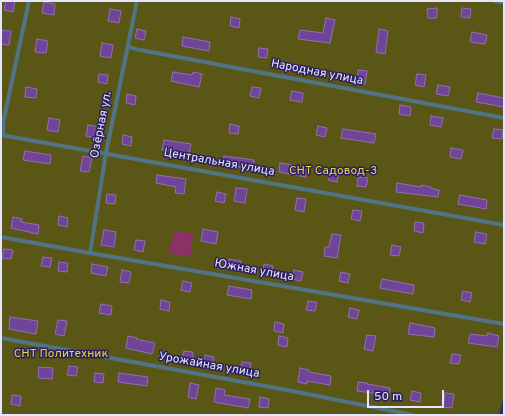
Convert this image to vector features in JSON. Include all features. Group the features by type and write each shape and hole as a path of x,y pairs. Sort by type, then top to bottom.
{"lane":[{"path":"2,135 3,123 28,1"},
{"name":"Озёрная ул.","path":"90,253 106,153 137,1"},
{"path":"495,1 504,3"},
{"name":"Народная улица","path":"128,46 135,49 504,118"},
{"name":"Центральная улица","path":"2,135 504,225"},
{"name":"Южная улица","path":"1,237 504,324"},
{"name":"Урожайная улица","path":"1,338 287,390 413,415"}],"green space":[{"name":"СНТ Садовод-3","path":"1,1 504,1 504,395 499,415 1,415"}],"shaded area":[{"path":"179,231 193,234 191,253 187,257 168,253 174,234"}],"building":[{"path":"6,1 15,1 13,12 4,10"},
{"path":"44,2 55,4 54,15 42,13"},
{"path":"437,8 437,18 428,18 427,9"},
{"path":"462,8 471,9 470,18 461,17"},
{"path":"110,9 121,11 119,23 108,21"},
{"path":"231,17 240,19 239,28 230,26"},
{"path":"326,18 335,20 330,43 298,39 300,30 323,33"},
{"path":"137,29 146,31 144,40 135,38"},
{"path":"379,29 388,31 385,54 376,52"},
{"path":"2,30 11,31 9,45 1,44"},
{"path":"472,32 487,35 485,44 470,42"},
{"path":"183,37 210,42 209,51 182,46"},
{"path":"37,39 48,41 46,53 35,52"},
{"path":"102,43 113,45 111,58 100,56"},
{"path":"259,48 268,49 267,58 258,57"},
{"path":"358,70 367,71 365,84 356,82"},
{"path":"173,72 192,75 193,72 202,74 199,87 171,81"},
{"path":"99,74 108,75 107,84 98,82"},
{"path":"417,74 426,75 424,87 415,85"},
{"path":"438,85 450,87 448,96 436,94"},
{"path":"26,87 37,89 36,98 25,97"},
{"path":"252,87 261,88 259,98 250,96"},
{"path":"292,91 303,93 302,102 290,100"},
{"path":"478,93 504,98 504,107 476,102"},
{"path":"127,94 136,96 135,105 126,103"},
{"path":"400,105 411,107 410,116 399,114"},
{"path":"431,116 443,118 441,127 430,125"},
{"path":"49,118 60,120 58,132 47,130"},
{"path":"230,124 239,126 238,134 229,133"},
{"path":"88,125 100,127 98,138 86,136"},
{"path":"318,126 327,128 325,137 316,135"},
{"path":"343,129 376,134 374,143 341,138"},
{"path":"494,129 503,130 502,139 492,138"},
{"path":"123,135 132,137 131,146 122,144"},
{"path":"164,140 191,144 189,154 162,150"},
{"path":"451,148 463,150 461,159 450,157"},
{"path":"25,151 51,155 50,164 23,160"},
{"path":"83,156 92,158 89,172 80,171"},
{"path":"224,156 254,160 253,169 223,165"},
{"path":"280,163 307,167 306,177 279,172"},
{"path":"330,171 339,172 337,182 328,180"},
{"path":"157,175 186,179 184,194 175,193 176,187 156,183"},
{"path":"358,177 368,178 366,187 357,186"},
{"path":"397,183 431,187 430,188 439,190 438,197 396,192"},
{"path":"236,188 247,189 245,203 234,201"},
{"path":"217,192 226,194 224,203 215,201"},
{"path":"107,194 116,195 115,204 106,203"},
{"path":"460,195 487,200 486,209 458,204"},
{"path":"297,198 306,199 304,212 295,210"},
{"path":"353,210 362,211 360,221 351,219"},
{"path":"59,216 68,218 67,227 58,225"},
{"path":"13,217 22,219 21,222 39,225 38,234 11,228"},
{"path":"415,222 424,223 423,233 414,231"},
{"path":"203,229 218,232 216,244 201,241"},
{"path":"104,230 116,232 114,247 101,245"},
{"path":"476,232 487,234 485,244 474,242"},
{"path":"332,234 341,235 337,258 324,256 325,247 329,247"},
{"path":"136,240 145,241 143,252 134,250"},
{"path":"392,245 401,247 399,256 390,255"},
{"path":"4,249 13,250 11,259 2,258"},
{"path":"43,257 52,258 50,267 41,266"},
{"path":"229,259 241,261 240,270 228,268"},
{"path":"59,262 68,263 67,272 58,271"},
{"path":"92,264 108,267 106,276 91,273"},
{"path":"264,264 273,266 272,275 263,273"},
{"path":"122,270 131,272 129,283 120,282"},
{"path":"294,270 303,272 301,281 292,279"},
{"path":"341,272 350,274 348,283 339,281"},
{"path":"382,279 414,285 413,294 380,288"},
{"path":"183,281 192,283 190,292 181,290"},
{"path":"229,286 252,290 251,299 227,295"},
{"path":"463,291 472,293 470,302 461,300"},
{"path":"161,300 170,302 169,311 160,309"},
{"path":"308,301 317,302 315,311 306,310"},
{"path":"101,304 112,306 111,315 99,313"},
{"path":"350,308 359,310 357,319 348,317"},
{"path":"10,317 38,321 36,334 9,329"},
{"path":"58,320 67,321 64,336 55,334"},
{"path":"275,322 284,324 283,333 274,331"},
{"path":"410,323 435,328 434,337 408,334"},
{"path":"488,333 499,336 497,347 468,343 470,334 487,336"},
{"path":"367,335 376,336 373,351 364,349"},
{"path":"128,336 155,343 152,354 126,348"},
{"path":"279,336 288,338 287,347 278,345"},
{"path":"184,351 193,352 192,361 182,360"},
{"path":"452,354 461,355 459,364 450,363"},
{"path":"205,355 214,357 212,366 203,364"},
{"path":"242,362 251,363 249,373 240,371"},
{"path":"69,366 78,367 76,376 67,375"},
{"path":"39,367 53,368 52,379 38,378"},
{"path":"300,368 309,370 309,372 331,376 330,385 307,381 307,384 298,382"},
{"path":"95,373 104,374 103,383 94,382"},
{"path":"119,373 148,377 147,386 118,382"},
{"path":"358,382 390,388 389,397 380,396 380,394 357,391"},
{"path":"190,383 199,385 196,399 188,397"},
{"path":"216,388 225,390 224,395 250,399 248,408 214,402"},
{"path":"412,391 421,393 420,402 410,400"},
{"path":"445,393 454,394 452,408 443,407"},
{"path":"12,395 21,396 20,406 11,404"},
{"path":"260,397 269,399 268,408 259,407"}],"park label":[{"name":"СНТ Политехник","path":"61,355"}]}
